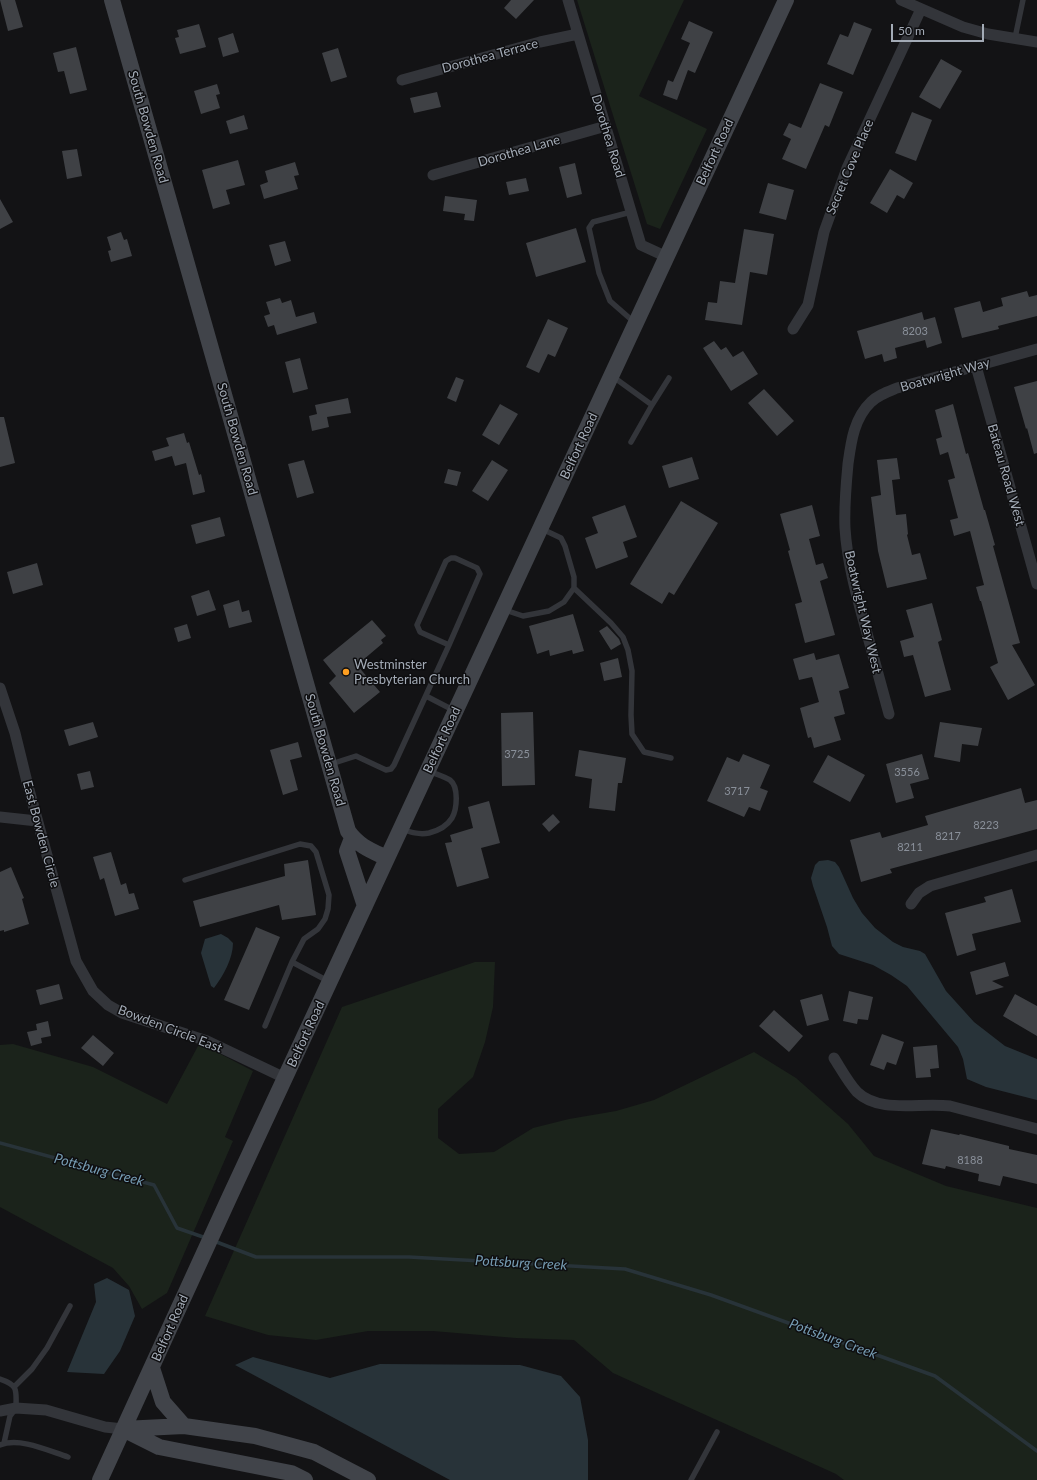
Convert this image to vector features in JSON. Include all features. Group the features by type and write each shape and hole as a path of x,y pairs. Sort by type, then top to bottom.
{"main road":[{"name":"South Bowden Road","path":"112,0 329,765 348,831 352,838"},
{"name":"Belfort Road","path":"100,1480 230,1196 786,0"},
{"path":"365,906 348,851 352,838 362,846 387,858"},
{"path":"152,1368 163,1402 184,1426"},
{"path":"123,1429 184,1426 255,1436 314,1452 368,1480"},
{"path":"123,1429 159,1447 291,1473 305,1480"}],"street":[{"name":"Dorothea Road","path":"568,0 641,245 667,257"},
{"path":"901,0 920,10 988,34 1037,42"},
{"name":"Secret Cove Place","path":"793,329 808,305 824,232 847,168 920,10"},
{"name":"Dorothea Terrace","path":"402,80 540,42 578,34"},
{"name":"Dorothea Lane","path":"433,175 606,126"},
{"name":"Boatwright Way","path":"861,414 870,403 880,395 891,390 1037,349"},
{"name":"Bateau Road West","path":"976,366 1037,584"},
{"name":"Boatwright Way West","path":"861,414 855,427 851,443 845,494 845,528 849,560 857,596 889,714"},
{"name":"East Bowden Circle","path":"0,688 15,733 37,821 76,961 85,979"},
{"path":"0,817 37,821"},
{"path":"911,904 919,893 930,886 1037,855"},
{"name":"Bowden Circle East","path":"85,979 93,991 108,1005 122,1013 207,1041 285,1078"},
{"path":"834,1058 856,1091 868,1101 898,1106 936,1104 950,1106 1037,1129"},
{"path":"0,1411 16,1408 46,1410 123,1429"}],"lane":[{"path":"1015,38 1023,0"},
{"path":"631,212 593,222 588,228 598,272 610,302 636,324"},
{"path":"612,376 652,405"},
{"path":"631,442 669,378"},
{"path":"502,610 523,616 549,611 564,602 574,588 574,577 565,546 561,538 540,528"},
{"path":"329,765 356,756 386,770 391,769 426,696 449,645 480,574 477,568 455,558 451,558 446,562 417,625 420,632 449,645"},
{"path":"574,588 611,623 623,637 628,650 632,671 630,715 632,734 644,752 669,757"},
{"path":"426,696 455,711"},
{"path":"401,829 419,834 430,833 442,827 452,817 457,798 454,786 450,780 428,771"},
{"path":"185,880 300,844 311,846 316,852 329,895 328,909 325,919 318,929 304,939 292,962 265,1026"},
{"path":"292,962 330,982"},
{"path":"68,1457 29,1444 2,1444 10,1416 16,1408 15,1386 32,1368 47,1348 70,1306"},
{"path":"0,1378 15,1386"},
{"path":"691,1480 718,1432"}],"shaded area":[{"path":"577,0 684,0 639,96 707,129 660,229 647,224"},
{"path":"828,860 835,862 839,867 853,898 862,913 875,928 893,942 925,954 946,991 974,1022 1005,1046 1037,1059 1037,1100 986,1087 967,1079 963,1059 958,1047 907,986 873,965 839,954 832,946 811,878 815,865 819,861"},
{"path":"221,934 233,943 233,949 227,967 214,988 211,986 201,953 205,939"},
{"path":"475,962 495,962 493,1007 485,1042 473,1077 438,1109 438,1138 459,1154 494,1152 533,1128 569,1119 616,1111 654,1100 754,1052 796,1078 848,1124 874,1156 946,1186 1037,1208 1037,1480 844,1480 836,1474 613,1373 574,1340 516,1338 433,1331 368,1331 316,1340 268,1335 205,1316 342,1007"},
{"path":"13,1044 93,1067 167,1104 198,1046 205,1046 253,1071 225,1137 233,1141 167,1293 142,1309 129,1286 113,1268 0,1207 0,1045"},
{"path":"107,1278 129,1290 135,1316 120,1351 104,1374 67,1372 96,1302 94,1284"},
{"path":"253,1357 330,1378 380,1364 520,1365 561,1376 580,1397 588,1440 588,1480 450,1480 235,1365"}],"building":[{"path":"0,0 15,0 23,27 8,31"},
{"path":"511,0 534,0 516,19 504,8"},
{"path":"689,21 713,32 695,73 688,70 677,100 663,95 668,80 673,82 690,43 681,39"},
{"path":"854,22 872,29 853,75 827,64 840,34 848,37"},
{"path":"199,24 206,47 180,54 175,38 179,37 177,30"},
{"path":"233,33 239,52 223,57 218,38"},
{"path":"76,47 87,90 70,94 64,71 58,72 53,53"},
{"path":"338,48 347,77 331,82 322,53"},
{"path":"941,59 962,71 940,109 919,97"},
{"path":"820,83 843,92 829,127 825,125 806,169 782,159 791,139 783,135 789,123 801,128"},
{"path":"217,84 220,94 216,95 220,108 201,114 194,91"},
{"path":"437,92 441,107 414,113 410,98"},
{"path":"912,112 932,120 916,161 895,153"},
{"path":"244,115 248,129 230,134 226,121"},
{"path":"77,149 82,176 67,179 62,151"},
{"path":"238,160 245,185 226,190 230,204 213,209 202,170"},
{"path":"295,162 299,175 294,176 298,189 264,199 260,185 268,182 265,171"},
{"path":"575,163 582,194 567,198 559,167"},
{"path":"890,169 913,183 904,199 897,195 887,213 870,203"},
{"path":"526,178 529,191 509,195 506,182"},
{"path":"768,183 794,190 786,220 759,213"},
{"path":"445,196 477,200 474,221 464,220 465,214 443,211"},
{"path":"0,199 13,222 0,229"},
{"path":"576,228 586,262 536,277 526,243"},
{"path":"744,229 774,234 767,275 750,272 742,325 705,320 708,302 717,303 720,281 735,283"},
{"path":"121,232 124,240 127,239 132,256 111,262 108,251 111,250 107,237"},
{"path":"285,241 291,261 275,266 269,245"},
{"path":"1027,291 1029,297 1037,295 1037,316 998,326 999,329 962,338 954,308 980,301 983,312 1003,306 1001,298"},
{"path":"280,298 282,303 291,300 296,317 314,312 317,323 277,335 274,325 268,327 264,316 270,314 266,302"},
{"path":"922,312 924,320 935,317 942,343 927,348 925,340 895,348 897,358 884,362 882,354 865,359 857,331"},
{"path":"548,319 568,328 555,357 548,354 539,373 526,367"},
{"path":"714,341 721,350 726,347 733,357 743,351 758,374 731,391 703,348"},
{"path":"300,358 308,389 293,393 285,362"},
{"path":"456,377 464,380 456,402 447,398"},
{"path":"1037,381 1037,453 1034,454 1014,387"},
{"path":"764,389 794,421 777,436 748,403"},
{"path":"348,398 351,413 327,417 329,427 312,431 309,416 317,414 315,405"},
{"path":"500,404 518,414 499,445 482,435"},
{"path":"953,404 966,454 968,453 995,545 993,546 1020,643 1012,645 1035,685 1008,700 990,667 998,663 976,587 984,585 970,531 954,536 950,520 958,518 948,480 955,478 948,452 940,455 936,439 942,437 935,410"},
{"path":"0,417 4,417 15,463 0,467"},
{"path":"184,433 187,443 189,442 199,475 201,474 205,492 193,495 186,463 175,466 172,456 155,461 152,451 169,446 166,438"},
{"path":"692,457 699,479 669,488 662,466"},
{"path":"897,458 900,479 892,480 896,515 906,514 907,535 912,555 920,553 927,579 887,588 878,551 871,497 881,495 877,460"},
{"path":"304,460 314,493 297,498 288,464"},
{"path":"492,460 508,470 488,501 472,491"},
{"path":"448,469 461,472 457,486 444,483"},
{"path":"681,501 718,523 674,595 669,592 662,604 630,584"},
{"path":"625,505 637,537 623,542 628,557 596,569 585,538 598,533 592,517"},
{"path":"812,505 820,536 809,539 816,565 823,563 828,578 820,581 835,635 805,643 795,604 802,602 788,551 790,550 780,514"},
{"path":"220,517 225,536 196,544 191,525"},
{"path":"37,563 43,585 13,594 7,572"},
{"path":"209,590 216,610 197,616 191,596"},
{"path":"239,600 242,612 249,610 252,622 229,628 223,605"},
{"path":"932,603 942,640 938,642 951,690 925,697 913,655 904,657 900,641 914,637 906,610"},
{"path":"573,614 584,651 573,654 572,650 550,656 549,650 537,654 529,626"},
{"path":"372,620 386,636 381,640 383,643 357,665 380,692 354,713 329,683 336,676 323,660"},
{"path":"187,624 191,638 178,642 174,628"},
{"path":"607,626 619,639 621,644 611,650 599,631"},
{"path":"814,653 816,660 839,654 849,688 839,691 845,714 834,717 841,740 814,748 811,737 808,738 800,708 819,702 812,677 799,680 793,659"},
{"path":"618,658 622,677 604,681 600,663"},
{"path":"533,712 535,785 502,786 501,713"},
{"path":"93,722 98,737 69,746 64,730"},
{"path":"940,722 982,728 978,746 962,744 960,762 934,757"},
{"path":"298,742 302,757 290,760 298,790 283,795 270,750"},
{"path":"579,750 626,758 622,783 618,783 615,811 589,808 592,779 575,776"},
{"path":"743,754 770,765 760,788 768,791 760,811 749,807 744,817 707,801 727,757 739,762"},
{"path":"922,754 929,779 910,784 914,798 896,803 886,764"},
{"path":"828,755 865,775 850,802 813,782"},
{"path":"90,771 94,787 81,790 77,774"},
{"path":"1021,788 1025,803 1037,800 1037,829 890,869 892,873 861,882 850,840 880,832 882,838 928,825 925,816"},
{"path":"489,801 500,843 481,848 489,878 457,887 445,843 452,842 450,835 473,828 468,807"},
{"path":"553,814 560,822 549,832 542,824"},
{"path":"111,852 121,885 126,883 129,894 134,893 139,909 115,916 104,878 100,880 93,857"},
{"path":"308,860 316,915 282,920 279,905 200,927 193,901 285,876 284,864"},
{"path":"11,867 24,898 22,899 29,924 4,932 4,930 0,931 0,872"},
{"path":"1012,889 1021,922 972,934 976,950 957,956 945,913 986,902 984,897"},
{"path":"256,927 280,937 249,1010 224,1000"},
{"path":"1005,962 1009,976 992,981 1004,987 976,995 970,972"},
{"path":"59,984 63,999 40,1005 36,990"},
{"path":"849,991 873,997 868,1020 858,1019 857,1024 843,1021"},
{"path":"822,994 829,1020 807,1026 800,1000"},
{"path":"1015,994 1037,1006 1037,1036 1003,1016"},
{"path":"774,1010 803,1036 789,1052 759,1026"},
{"path":"48,1021 51,1036 41,1038 42,1043 31,1046 27,1032 37,1030 36,1024"},
{"path":"882,1034 904,1042 896,1065 887,1062 884,1070 870,1065"},
{"path":"93,1035 114,1053 103,1066 81,1048"},
{"path":"937,1045 939,1068 930,1069 931,1077 916,1078 913,1047"},
{"path":"931,1129 960,1134 1009,1146 1009,1149 1037,1155 1037,1184 1003,1176 1000,1186 978,1181 979,1174 946,1166 945,1169 922,1164"}],"waterway":[{"name":"Pottsburg Creek","path":"0,1143 154,1185 177,1228 206,1238"},
{"name":"Pottsburg Creek","path":"214,1241 256,1257 409,1257 625,1269 711,1295 935,1376 1037,1451"}],"place":[{"name":"Westminster Presbyterian Church","path":"346,672"}]}
